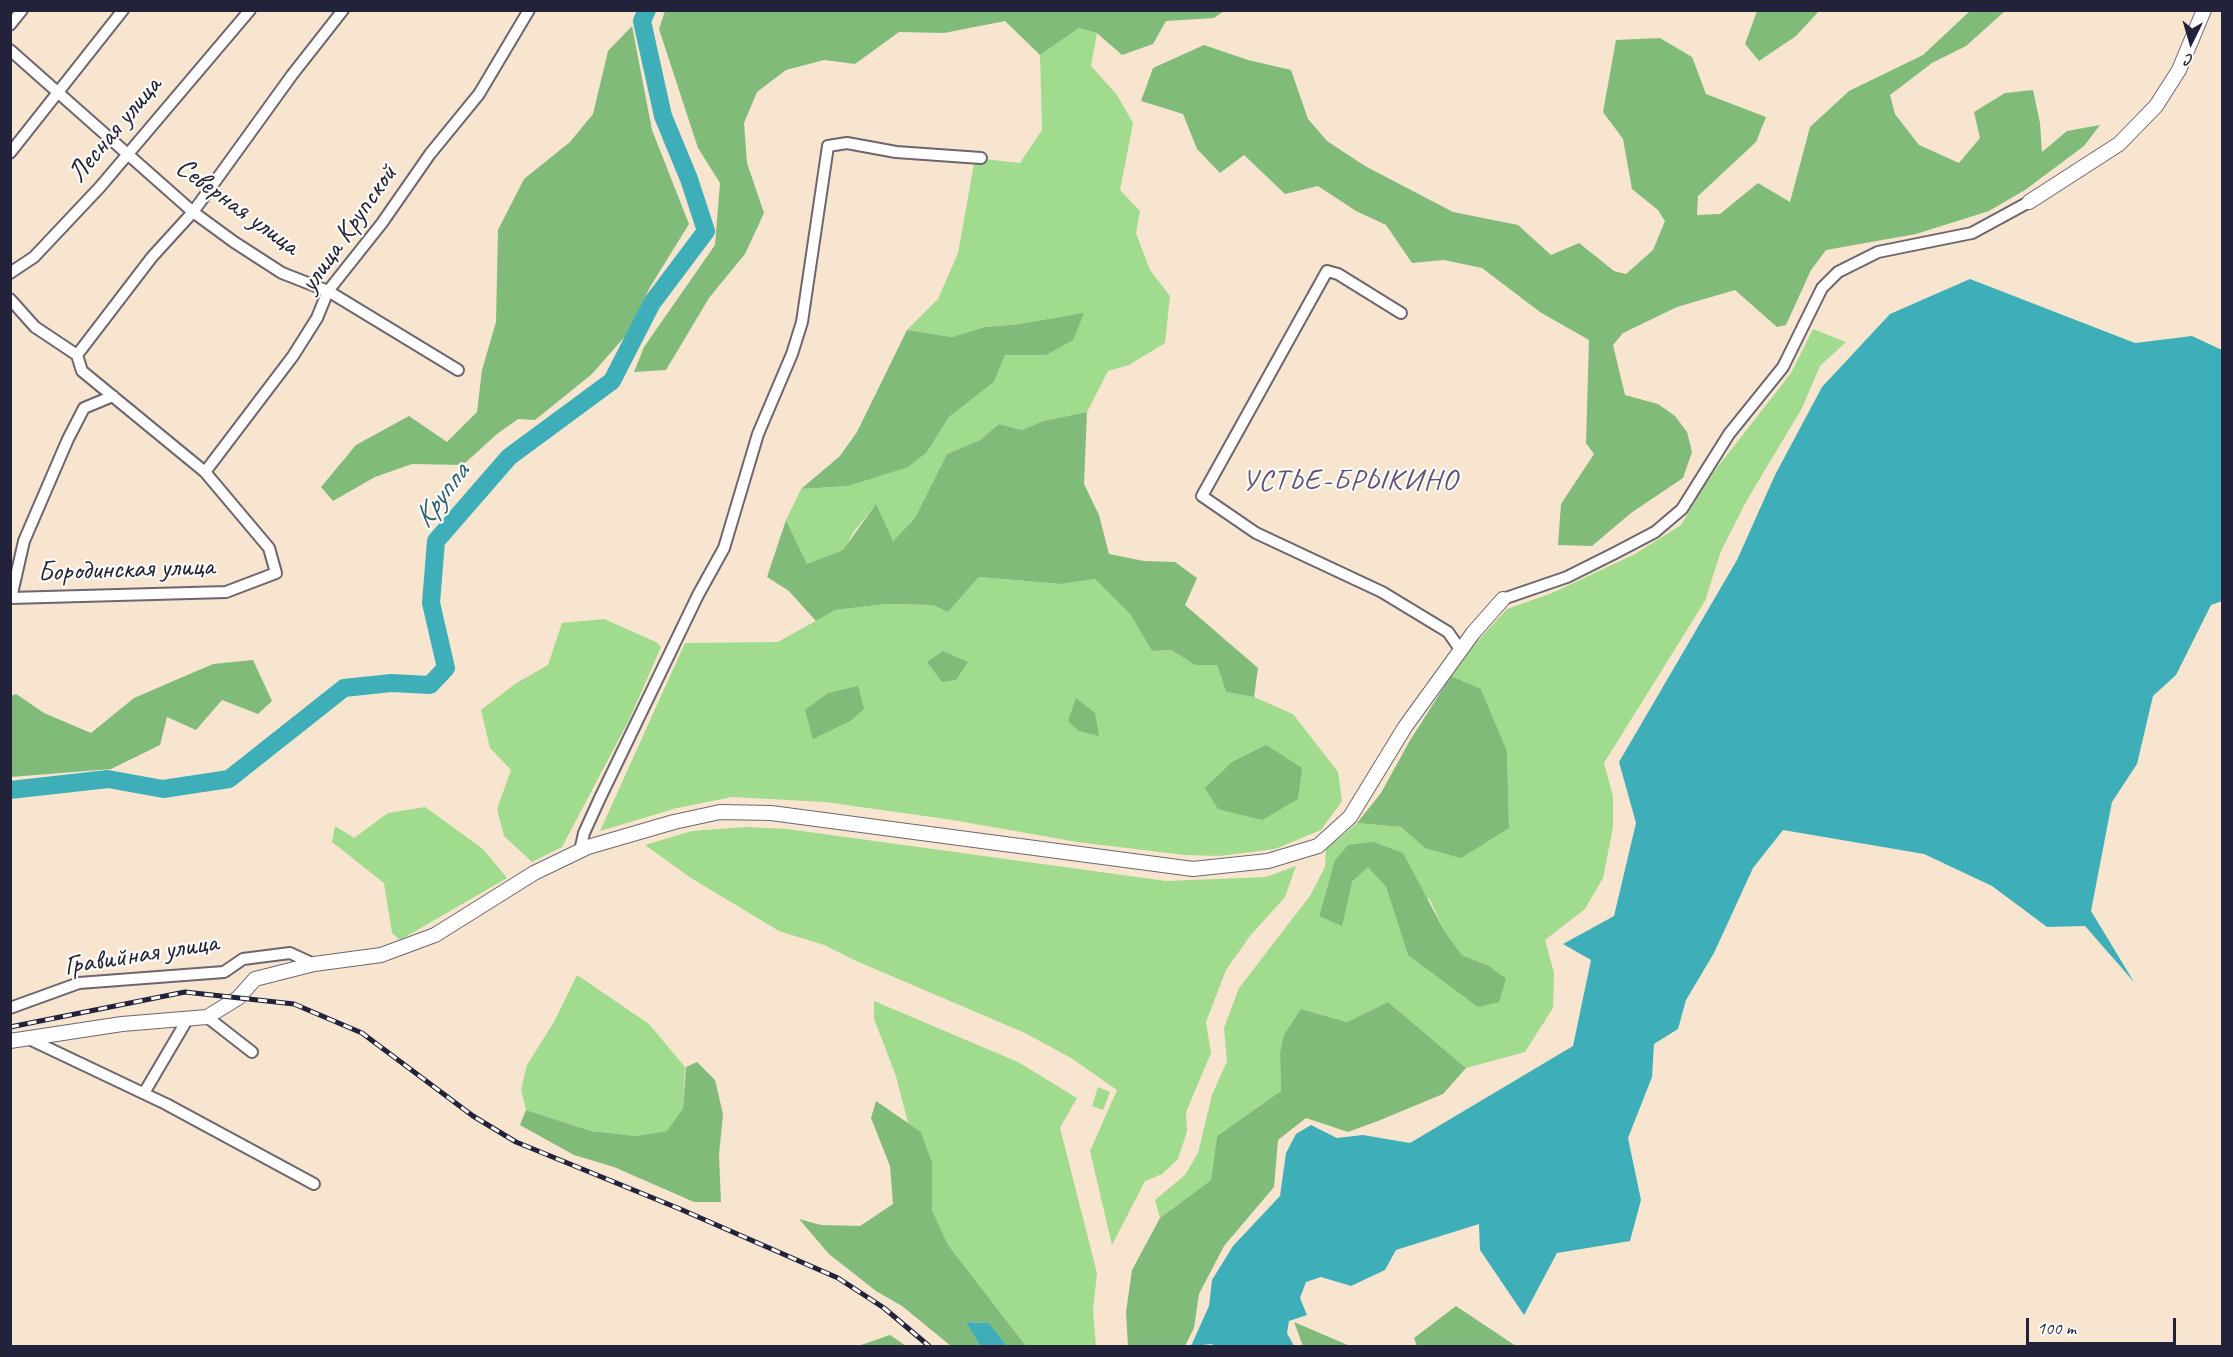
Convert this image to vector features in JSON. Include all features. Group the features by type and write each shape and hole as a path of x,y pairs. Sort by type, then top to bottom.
{"street":[{"path":"10,25 22,10"},
{"path":"10,153 123,10"},
{"name":"Лесная улица","path":"10,273 34,257 100,187 250,10"},
{"path":"77,355 152,257 193,212 292,75 343,10"},
{"name":"улица Крупской","path":"205,472 293,356 317,318 328,291 382,223 430,154 479,94 529,10"},
{"path":"10,1041 122,1024 207,1017 238,998 255,979 314,964 381,955 435,935 489,899 580,851 674,822 720,812 771,813 1193,869 1268,861 1318,846 1350,817 1405,727 1460,649 1503,599 1567,577 1615,554 1655,532 1682,509 1729,434 1783,367 1822,288 1838,272 1878,252 1972,233 2029,202 2119,144 2156,106 2179,70 2204,10"},
{"name":"Северная улица","path":"10,50 193,212 282,273 328,291 458,370"},
{"path":"580,851 584,833 600,798 698,596 724,548 758,434 792,354 802,322 828,146 847,143 896,152 981,158"},
{"path":"1401,313 1338,274 1327,271 1202,496 1256,533 1382,592 1448,632 1460,649"},
{"path":"10,299 35,327 77,355 82,371 205,472"},
{"path":"11,598 24,541 68,439 84,408 113,396"},
{"name":"Бородинская улица","path":"11,598 226,592 276,573 269,548 205,472"},
{"name":"Гравийная улица","path":"10,1008 79,983 224,972 243,959 290,953 314,964"},
{"path":"207,1017 252,1052"},
{"path":"144,1093 187,1020"},
{"path":"26,1038 144,1093 314,1184"}],"green space":[{"path":"665,10 1224,11 1214,18 1166,21 1153,44 1122,55 1097,33 1079,28 1040,55 1005,21 944,33 899,32 855,64 824,60 786,70 757,92 744,123 747,163 764,213 745,254 709,298 666,370 634,372 644,347 715,245 720,183 698,148 659,29"},
{"path":"1757,10 1819,11 1796,36 1759,61 1745,44"},
{"path":"1971,10 2005,11 1966,46 1932,63 1890,95 1895,114 1919,145 1959,163 1980,138 1974,112 2005,93 2033,90 2040,123 2042,152 2067,131 2100,125 2084,146 2025,190 1989,211 1916,234 1826,250 1811,270 1786,325 1777,327 1735,290 1677,307 1623,333 1613,345 1625,395 1658,404 1675,416 1687,432 1692,452 1683,478 1631,513 1592,546 1558,545 1561,504 1594,454 1586,443 1589,340 1540,312 1482,268 1444,260 1412,263 1386,225 1356,211 1318,186 1285,194 1244,155 1220,173 1197,149 1183,114 1141,101 1153,68 1204,45 1248,60 1291,70 1308,119 1327,141 1365,166 1453,212 1518,225 1551,255 1579,243 1614,271 1626,274 1653,250 1665,221 1658,210 1632,189 1623,139 1603,112 1616,40 1660,38 1692,57 1706,94 1766,117 1756,142 1698,196 1697,215 1720,214 1758,183 1790,202 1810,127 1849,91 1923,55"},
{"path":"632,26 652,130 689,224 650,287 628,333 592,374 535,420 518,419 497,434 463,465 412,464 375,477 333,501 321,487 356,445 409,416 447,442 477,412 482,370 496,322 498,230 524,179 570,142 593,114 608,51"},
{"path":"1079,28 1097,33 1091,66 1117,95 1133,123 1120,190 1140,211 1136,233 1150,270 1170,296 1165,343 1129,365 1108,371 1087,412 1043,421 1022,430 999,424 980,440 947,454 915,518 892,542 876,505 854,531 844,550 807,564 786,520 801,489 848,486 927,452 949,417 994,382 1005,355 1046,355 1020,324 985,327 952,337 907,330 938,299 958,253 975,158 1020,163 1042,130 1040,55"},
{"path":"1084,313 1073,340 1046,355 1005,355 994,382 949,417 927,452 908,467 848,486 801,489 840,456 857,432 907,330 952,337 985,327 1020,324"},
{"path":"1813,329 1846,342 1820,366 1801,410 1747,500 1721,551 1705,601 1604,763 1613,796 1613,827 1603,878 1585,909 1545,940 1554,973 1553,1008 1525,1052 1466,1068 1388,1002 1347,1022 1301,1009 1280,1053 1281,1091 1217,1136 1211,1180 1160,1218 1155,1200 1185,1175 1198,1153 1212,1095 1227,1061 1224,1028 1239,988 1310,896 1325,867 1326,849 1357,823 1401,827 1425,848 1509,828 1507,751 1481,689 1451,676 1470,649 1507,609 1552,593 1635,554 1681,525 1709,478 1791,373","holes":["1348,845 1430,900 1445,932 1462,955 1489,966 1408,955 1386,887 1368,866 1319,916 1335,861"]},
{"path":"1087,412 1084,484 1099,515 1109,554 1144,561 1175,562 1197,578 1185,605 1258,668 1254,697 1226,692 1217,665 1195,665 1171,650 1152,651 1130,614 1095,579 1061,584 979,577 948,612 933,605 886,604 835,610 816,621 789,591 767,577 786,520 807,564 843,550 876,504 893,541 915,518 947,454 980,440 999,424 1022,430 1043,421"},
{"path":"979,577 1061,584 1095,579 1130,614 1152,651 1171,650 1195,665 1217,665 1226,692 1254,697 1293,714 1338,772 1342,801 1321,830 1275,849 1219,856 1185,855 1077,842 953,820 825,802 732,797 677,808 600,831 685,643 778,642 835,610 886,604 933,605 948,612"},
{"path":"604,619 656,642 661,647 629,720 562,847 532,862 504,836 497,809 511,770 490,748 481,710 515,684 548,665 562,623"},
{"path":"943,651 968,662 956,680 942,682 927,662"},
{"path":"253,660 272,701 258,714 222,700 196,730 167,717 160,745 111,769 11,777 11,696 16,694 44,713 91,733 134,698 213,664"},
{"path":"1451,676 1481,689 1507,751 1509,828 1461,858 1425,848 1401,827 1357,823 1381,793 1409,742"},
{"path":"858,686 864,709 850,721 813,739 805,710 828,693"},
{"path":"1076,698 1095,713 1099,736 1079,731 1068,721"},
{"path":"1266,745 1302,768 1298,799 1262,820 1218,809 1205,788 1232,762"},
{"path":"425,807 483,849 507,878 400,940 392,933 384,883 332,842 335,826 354,838 388,813"},
{"path":"746,827 787,829 1166,881 1266,877 1296,866 1285,897 1250,936 1226,970 1206,1022 1211,1053 1186,1112 1187,1131 1178,1159 1162,1174 1145,1181 1112,1245 1090,1151 1117,1090 1071,1058 1025,1033 824,945 779,931 691,878 645,845 692,831"},
{"path":"1373,842 1403,853 1445,932 1462,955 1489,966 1506,979 1499,1002 1478,1007 1408,955 1386,887 1368,867 1352,882 1342,926 1319,916 1335,860 1348,845"},
{"path":"577,975 649,1024 685,1067 683,1108 667,1131 636,1136 591,1131 526,1110 521,1090 527,1065 554,1022"},
{"path":"874,1001 1018,1062 1077,1098 1060,1128 1097,1273 1093,1310 1096,1346 1026,1346 948,1245 932,1210 932,1162 921,1132 908,1123 896,1076 874,1019"},
{"path":"1388,1002 1466,1068 1443,1094 1378,1121 1348,1132 1306,1118 1278,1140 1274,1187 1224,1246 1199,1294 1194,1328 1185,1346 1128,1346 1126,1312 1132,1270 1160,1218 1211,1180 1217,1136 1281,1091 1280,1053 1284,1035 1301,1009 1347,1022"},
{"path":"697,1062 715,1080 723,1114 719,1155 721,1202 694,1202 614,1167 574,1155 520,1125 526,1110 591,1131 636,1136 667,1131 683,1108 686,1067"},
{"path":"1098,1087 1110,1092 1103,1110 1092,1106"},
{"path":"876,1101 921,1132 932,1162 932,1210 948,1245 1026,1346 1007,1346 989,1323 966,1322 980,1346 951,1346 902,1306 876,1291 829,1254 799,1219 821,1225 860,1226 893,1204 890,1166 871,1118"},
{"path":"1456,1306 1516,1346 1417,1346 1414,1338"},
{"path":"1294,1322 1350,1346 1303,1346"},
{"path":"890,1335 906,1346 858,1346"}],"water":[{"path":"1970,279 2135,343 2192,336 2222,350 2222,601 2211,605 2176,675 2153,696 2137,764 2112,802 2091,911 2134,982 2085,926 2047,927 1992,886 1924,854 1783,830 1753,868 1714,953 1686,1000 1678,1029 1654,1044 1652,1077 1628,1138 1641,1200 1630,1241 1557,1253 1524,1315 1480,1250 1479,1224 1396,1250 1385,1270 1351,1286 1321,1277 1306,1282 1300,1298 1307,1315 1289,1321 1287,1333 1294,1346 1214,1346 1212,1344 1191,1346 1209,1306 1212,1280 1233,1246 1280,1196 1286,1153 1296,1134 1311,1125 1337,1138 1363,1135 1410,1143 1573,1046 1591,960 1563,944 1614,916 1636,823 1619,762 1737,560 1775,475 1822,387 1890,314"},
{"path":"966,1322 989,1323 1007,1346 980,1346"}],"waterway":[{"name":"Круппа","path":"10,790 108,779 163,789 229,779 344,688 391,683 430,685 446,668 431,603 436,541 509,457 612,381 652,303 706,231 689,179 663,116 642,21 647,10"}],"railway":[{"path":"10,1027 185,992 294,1004 362,1033 473,1116 516,1142 680,1209 838,1278 884,1308 929,1346"}],"district":[{"name":"УСТЬЕ-БРЫКИНО","path":"1350,481"}]}
